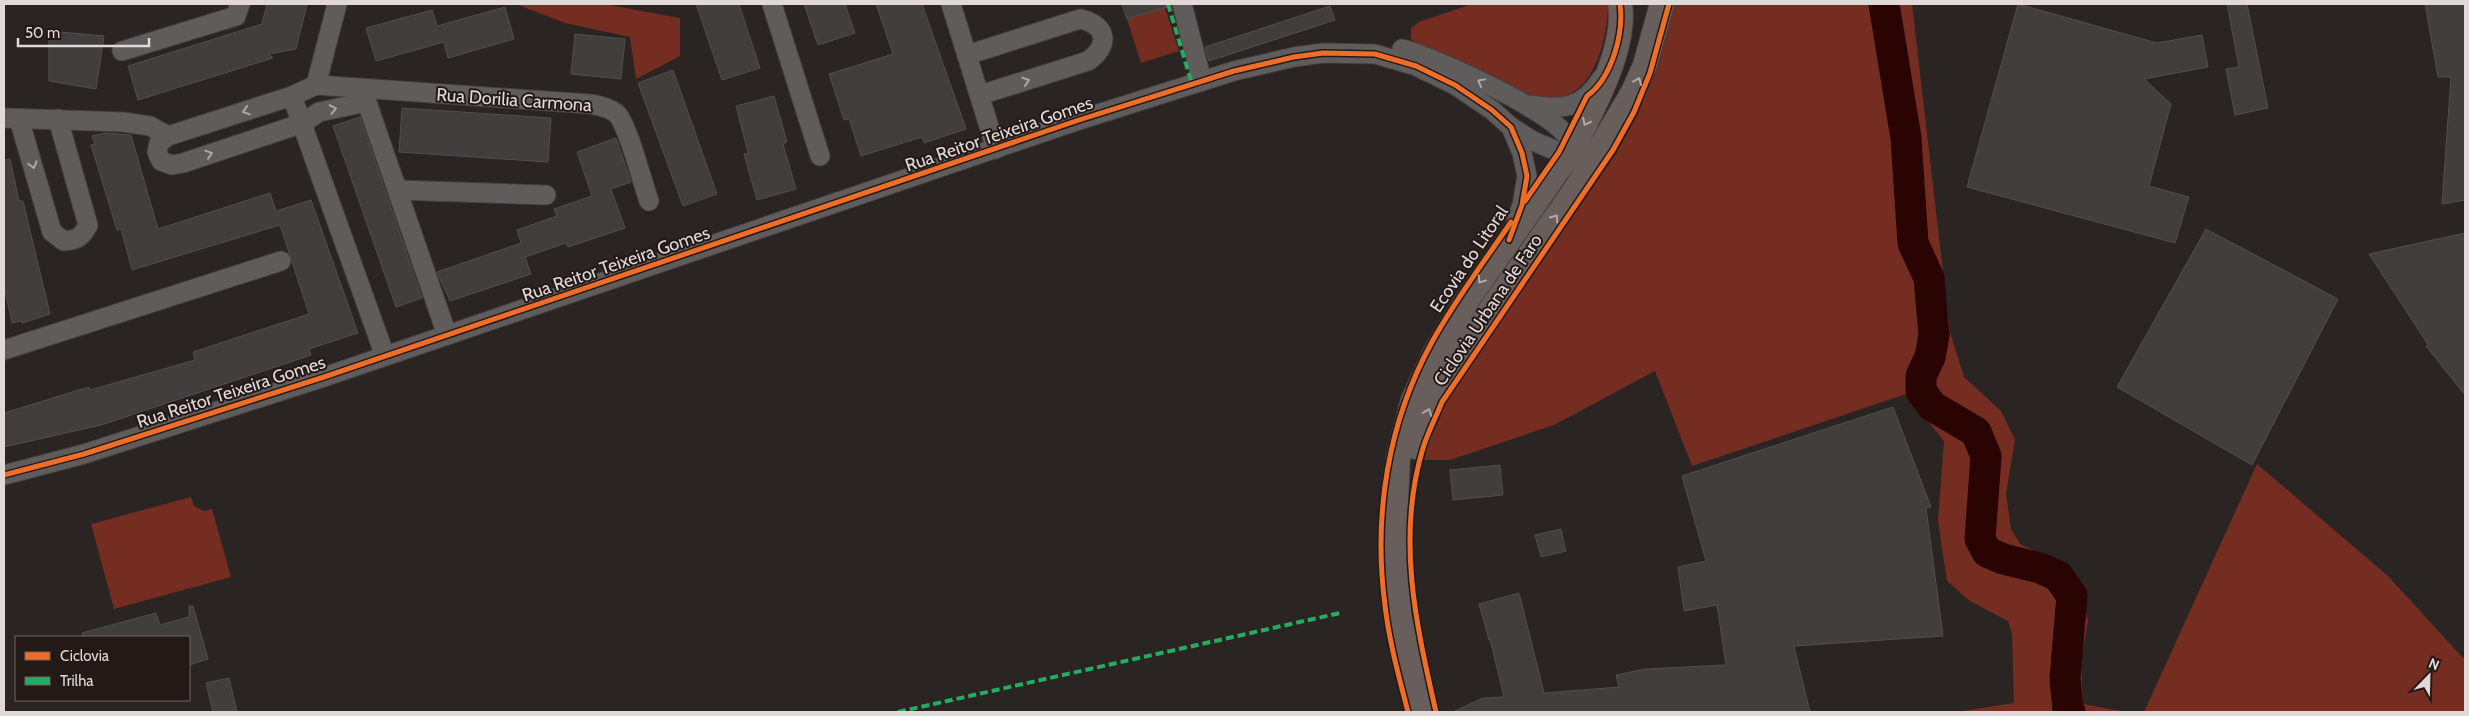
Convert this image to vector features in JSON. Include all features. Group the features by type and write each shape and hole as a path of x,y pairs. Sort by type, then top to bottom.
{"main road":[{"path":"1420,712 1399,613 1395,526 1398,458 1413,400 1435,353 1464,305 1572,150 1598,98 1612,61 1622,17 1620,4"},
{"path":"1395,526 1411,456 1432,401 1463,349 1575,190 1633,92 1644,65 1662,4"}],"street":[{"path":"122,50 236,16 240,4"},
{"path":"157,152 159,143 168,136 292,96 316,85 337,4"},
{"path":"772,4 820,156"},
{"path":"951,4 996,149"},
{"path":"1182,4 1202,81"},
{"path":"967,55 1080,19 1092,22 1101,30 1104,40 1100,53 1088,61 980,96"},
{"path":"1234,71 1300,47 1331,43 1382,45 1437,61 1524,104 1568,137 1576,178 1575,190"},
{"path":"1234,71 1323,53 1375,54 1416,66 1455,85 1492,110 1511,127 1533,141 1559,152 1581,149 1597,142 1614,124"},
{"path":"1524,104 1556,109 1578,102 1594,91 1612,61"},
{"name":"Rua Reitor Teixeira Gomes","path":"4,475 84,454 385,356 996,149 1234,71"},
{"name":"Rua Dorilia Carmona","path":"316,85 365,96 590,104 606,107 617,114 625,129 648,201"},
{"path":"292,96 385,356"},
{"path":"123,122 143,133 162,161 172,165 302,123 319,112 365,96 447,335"},
{"path":"58,119 88,225 81,237 64,241 52,232 11,118 58,119 123,122 150,126 168,136"},
{"path":"1509,240 1522,205 1527,176 1522,153 1511,127"},
{"path":"398,190 546,195"},
{"path":"4,350 281,261"}],"shaded area":[{"path":"516,4 604,4 680,18 680,56 636,79 630,37 565,23"},
{"path":"1472,4 1608,4 1605,34 1601,50 1587,80 1576,90 1563,97 1547,98 1536,96 1507,85 1470,65 1431,50 1411,39 1411,28 1419,22"},
{"path":"1673,4 1912,4 1950,332 1964,377 2001,411 2015,440 2006,494 2011,529 2020,544 2063,565 2080,591 2088,620 2081,662 2083,704 2127,712 1956,712 2014,703 2012,634 2008,621 1970,601 1947,581 1938,521 1944,441 1906,394 1692,466 1655,371 1554,425 1450,460 1423,460 1446,402 1617,152 1638,114 1653,74"},
{"path":"1165,8 1179,51 1141,63 1127,19"},
{"path":"2257,464 2388,576 2465,660 2465,712 2144,712"},
{"path":"191,497 194,506 204,511 212,509 231,577 114,609 91,524"}],"building":[{"path":"267,4 307,4 296,49 269,54 273,58 138,100 128,66 262,24"},
{"path":"696,4 739,4 760,68 722,80"},
{"path":"804,4 845,4 855,33 818,45"},
{"path":"876,4 922,4 966,129 924,143 922,137 861,156 849,119 844,120 829,74 893,54"},
{"path":"1122,4 1166,4 1167,7 1127,19"},
{"path":"2018,4 2157,43 2202,35 2208,67 2144,79 2171,104 2149,186 2189,197 2175,243 1967,187"},
{"path":"2227,4 2247,4 2268,108 2235,115 2226,69 2239,67"},
{"path":"2425,4 2465,4 2465,200 2442,204 2451,77 2438,77"},
{"path":"1330,6 1335,20 1209,61 1205,47"},
{"path":"505,7 514,39 448,58 444,42 376,61 366,28 432,10 437,26"},
{"path":"49,31 104,36 96,89 49,81"},
{"path":"575,34 625,39 621,79 571,74"},
{"path":"673,70 717,194 683,206 638,83"},
{"path":"774,96 787,142 783,144 796,189 757,200 744,154 748,153 736,106"},
{"path":"402,108 551,118 548,162 399,152"},
{"path":"360,117 422,298 396,307 333,126"},
{"path":"105,133 131,135 158,229 270,193 276,211 311,200 358,333 309,349 311,355 101,425 4,447 4,413 89,387 90,390 195,360 193,352 309,314 280,225 132,270 121,229 117,230 91,145 95,144 92,136"},
{"path":"616,138 631,182 611,189 625,228 568,247 566,243 525,257 531,274 450,301 437,272 521,243 517,230 557,216 554,209 592,196 577,152"},
{"path":"10,159 19,201 23,201 50,314 22,323 22,321 12,323 4,286 4,160"},
{"path":"2206,229 2338,299 2252,465 2117,387"},
{"path":"2465,233 2465,395 2426,346 2429,346 2369,254"},
{"path":"1893,407 1931,507 1926,508 1943,636 1794,646 1810,712 1453,712 1483,698 1504,697 1490,639 1479,604 1519,593 1544,693 1619,687 1616,675 1645,669 1726,665 1717,605 1684,611 1678,567 1706,561 1682,476"},
{"path":"1500,465 1503,495 1453,500 1450,470"},
{"path":"1561,529 1566,551 1541,557 1535,535"},
{"path":"189,606 193,606 208,659 190,665 190,636 83,636 82,633 156,613 160,625 189,617"},
{"path":"229,678 237,712 213,712 206,683"}],"waterway":[{"path":"1884,4 1906,138 1913,243 1929,278 1934,335 1930,357 1921,376 1921,391 1932,406 1976,432 1986,456 1980,539 1987,552 2003,559 2040,568 2058,576 2072,596 2065,678 2068,710 2070,712"}],"marked path":[{"path":"1168,4 1192,84"},
{"path":"898,712 1340,613"}],"cycle path":[{"path":"1525,201 1559,152 1587,96 1596,88 1609,67 1618,41 1621,16 1620,4"},
{"name":"Ciclovia Urbana de Faro","path":"1436,712 1416,614 1410,548 1415,482 1423,448 1442,402 1613,150 1634,112 1650,73 1669,4"},
{"name":"Ecovia do Litoral","path":"4,475 84,454 324,377 1079,120 1234,71 1294,57 1323,53 1375,54 1416,66 1455,85 1492,110 1511,127 1522,153 1527,176 1522,205 1509,240"},
{"name":"Ecovia do Litoral","path":"1408,712 1389,632 1382,571 1383,503 1388,470 1404,404 1432,342 1460,296 1511,222"}]}
